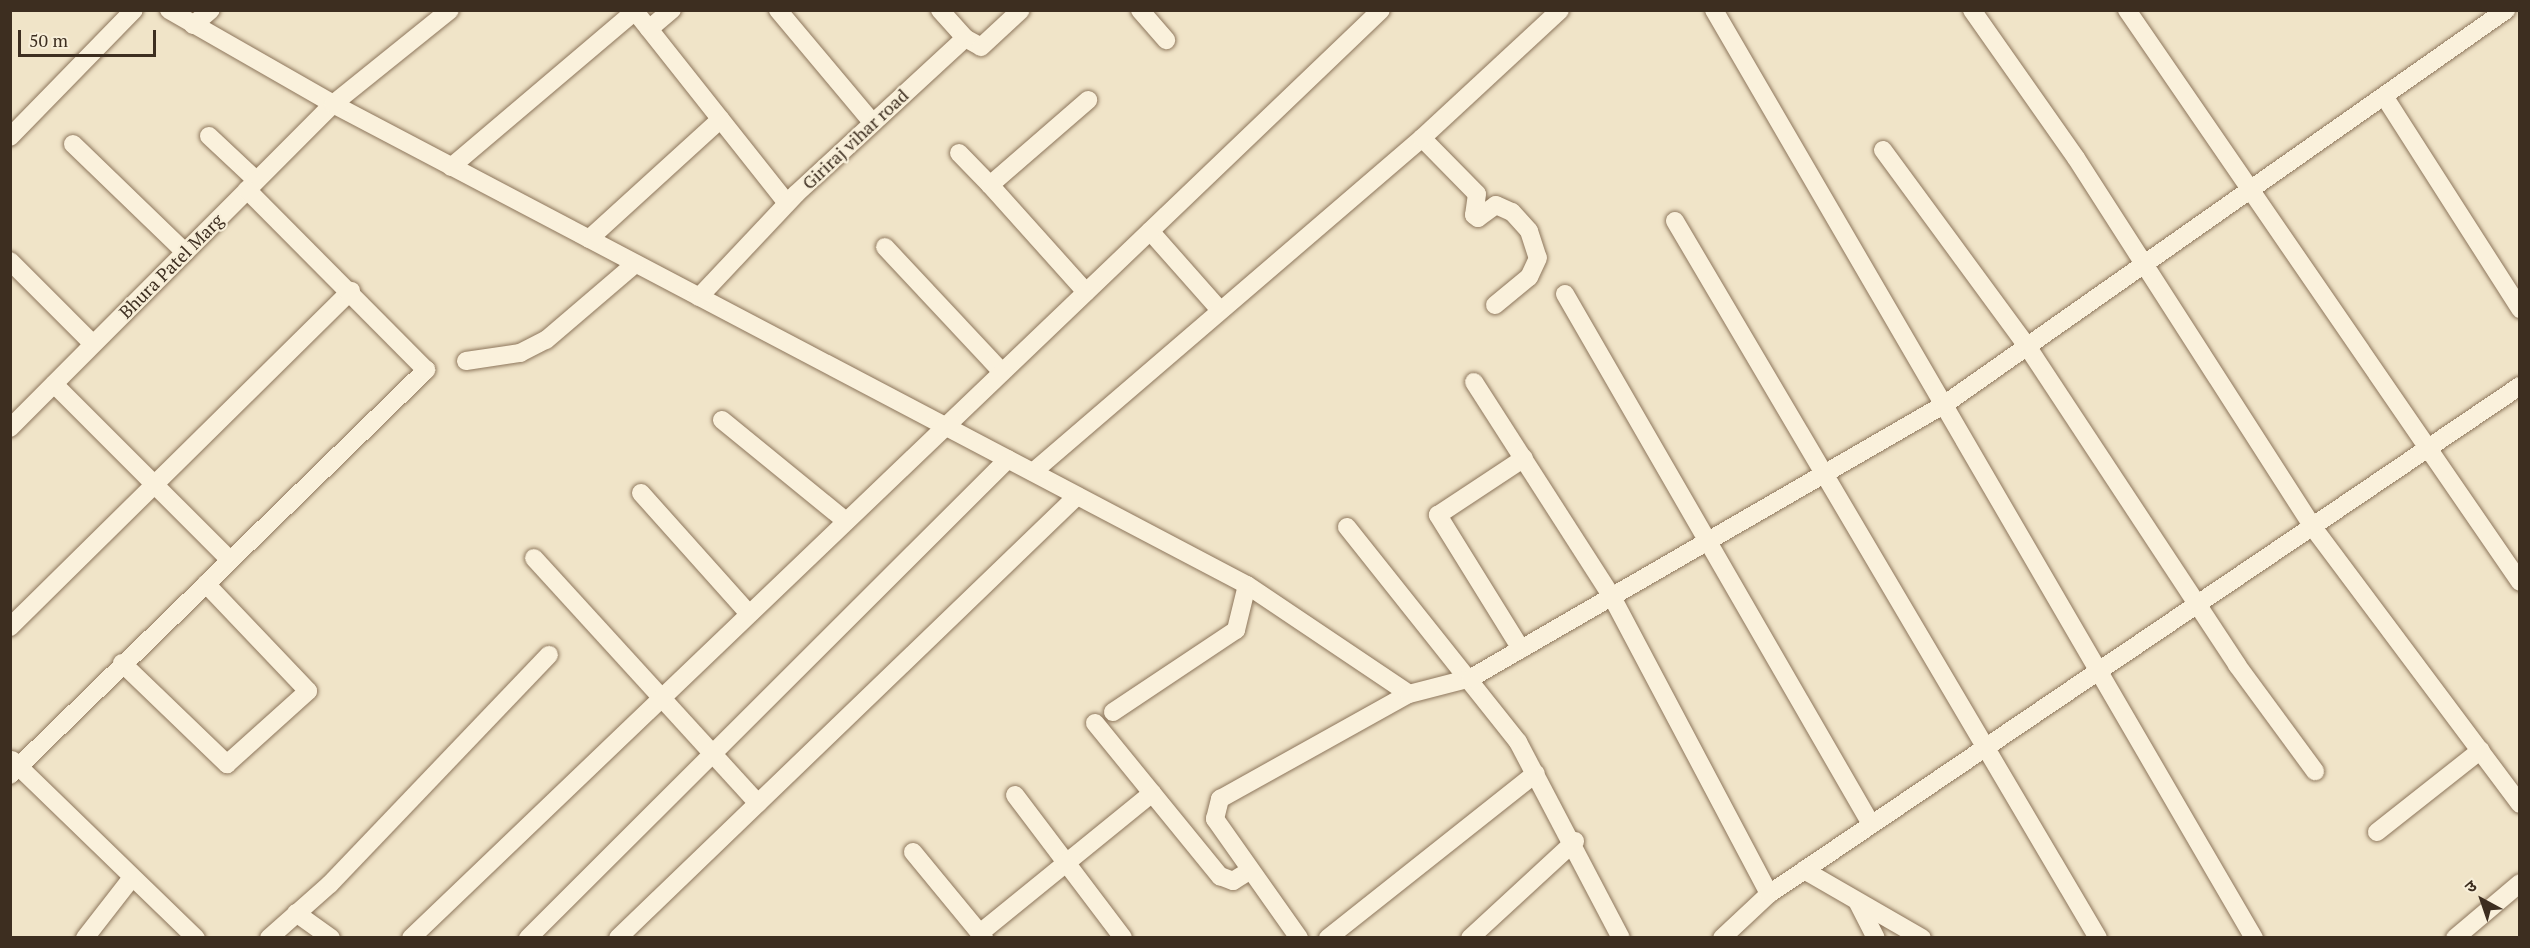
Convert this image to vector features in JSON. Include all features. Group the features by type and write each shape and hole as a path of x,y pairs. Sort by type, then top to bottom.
{"street":[{"path":"10,137 134,10"},
{"path":"169,10 333,104 1247,585 1409,694"},
{"path":"194,25 211,10"},
{"name":"Bhura Patel Marg","path":"10,428 333,104 450,10"},
{"path":"648,29 672,10"},
{"path":"778,10 872,122"},
{"path":"940,10 965,38 981,47 1021,10"},
{"path":"1140,10 1166,39"},
{"path":"411,938 943,425 1002,372 1381,10"},
{"path":"1033,472 1422,138 1560,10"},
{"path":"1714,10 2100,667 2254,938"},
{"path":"1972,10 2076,158 2141,267 2312,526 2520,804"},
{"path":"2127,10 2520,582"},
{"path":"1299,938 1215,819 1220,799 1409,694 1471,678 1945,404 2506,10"},
{"path":"451,166 634,11 787,203"},
{"name":"Giriraj vihar road","path":"699,297 787,203 965,38"},
{"path":"2384,96 2520,309"},
{"path":"990,185 1088,100"},
{"path":"589,239 721,119"},
{"path":"196,938 13,767 206,584 426,370 209,136"},
{"path":"1422,138 1477,194 1474,215 1478,218 1496,205 1512,212 1529,231 1538,258 1530,277 1495,305"},
{"path":"73,144 185,252"},
{"path":"1883,150 2027,346 2196,603 2315,771"},
{"path":"959,153 1086,292"},
{"path":"1674,221 2098,938"},
{"path":"1150,231 1220,310"},
{"path":"885,247 1002,372"},
{"path":"10,261 93,344"},
{"path":"466,361 520,353 546,340 636,264"},
{"path":"10,627 351,291"},
{"path":"1565,294 1871,824"},
{"path":"1474,382 1612,597 1769,894"},
{"path":"54,384 230,560"},
{"path":"1722,938 1769,894 2100,667 2430,450 2520,386"},
{"path":"722,420 846,521"},
{"path":"1521,649 1438,515 1524,458"},
{"path":"528,938 1008,459"},
{"path":"641,494 749,614"},
{"path":"618,938 1077,496"},
{"path":"1347,527 1471,678 1536,773 1575,841 1620,938"},
{"path":"534,558 758,803"},
{"path":"122,663 227,764 308,691 206,584"},
{"path":"1113,712 1236,630 1247,585"},
{"path":"269,938 330,884 549,655"},
{"path":"1095,723 1220,876 1233,881 1250,871"},
{"path":"2377,832 2481,750"},
{"path":"1328,938 1536,773"},
{"path":"913,852 982,935 1152,792"},
{"path":"1015,795 1123,938"},
{"path":"1470,938 1575,841"},
{"path":"1804,870 1922,938"},
{"path":"85,938 131,879"},
{"path":"2455,938 2520,883"},
{"path":"1858,903 1876,938"},
{"path":"296,913 331,938"}]}
